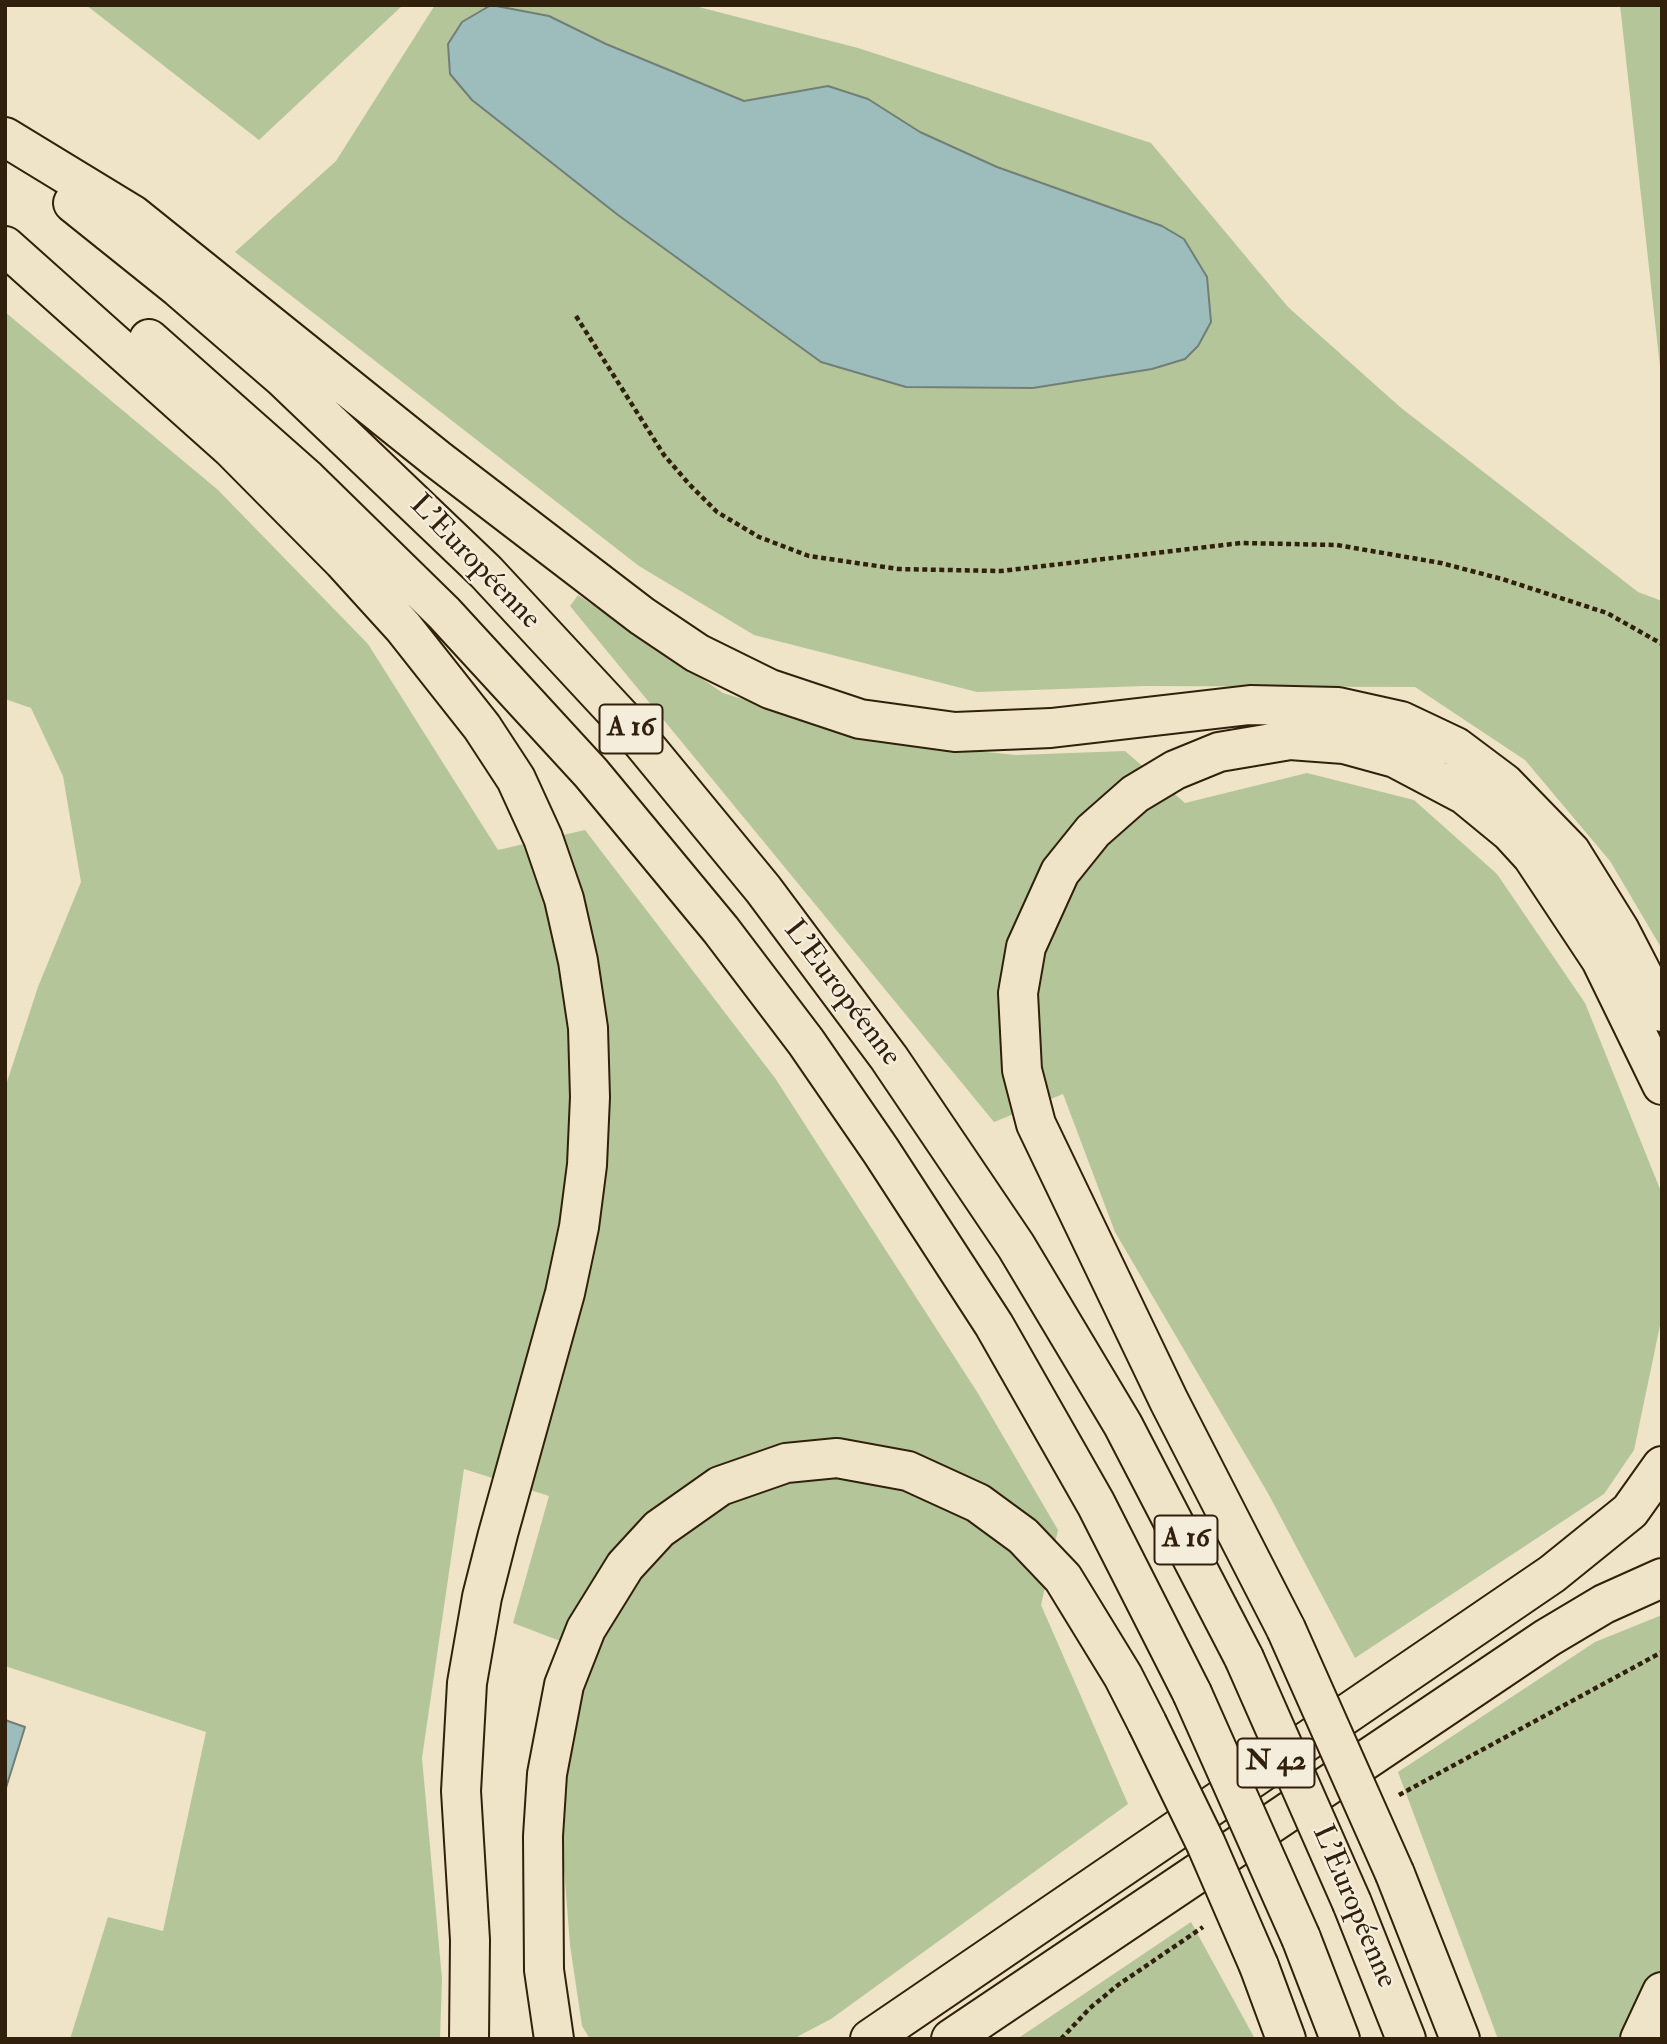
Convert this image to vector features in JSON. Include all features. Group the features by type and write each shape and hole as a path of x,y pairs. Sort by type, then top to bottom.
{"main road":[{"path":"5,137 133,215 437,459 642,616 697,653 757,684 831,712 922,730 1016,731 1250,705 1308,705 1370,712 1401,721 1456,747 1504,783 1571,852 1619,929 1662,1012"},
{"name":"L'Européenne","path":"5,150 179,288 335,425 486,572 604,698 692,801 849,1002 1016,1246 1124,1425 1244,1658 1352,1903 1406,2039"},
{"name":"L'Européenne","path":"5,223 216,396 398,566 500,672 680,878 806,1042 956,1264 1062,1442 1192,1693 1301,1938 1340,2039"},
{"path":"5,246 231,448 343,561 403,627 482,727 516,779 543,838 564,899 578,961 588,1028 590,1097 587,1165 571,1270 482,1597 467,1683 461,1791 470,1940 470,2039"},
{"path":"1460,2039 1395,1874 1286,1629 1169,1401 1035,1124 1022,1070 1018,993 1026,947 1060,872 1093,831 1135,794 1175,770 1219,752 1290,740 1344,744 1395,758 1465,795 1510,832 1532,856 1601,960 1662,1085"},
{"path":"554,2039 544,1970 543,1836 547,1774 564,1685 586,1629 625,1566 659,1529 720,1486 786,1463 837,1458 908,1471 978,1503 1023,1536 1063,1578 1123,1676 1206,1844 1259,1966 1286,2039"},
{"name":"N 42","path":"870,2039 1552,1574 1630,1511 1662,1466"},
{"name":"N 42","path":"951,2039 1547,1638 1604,1604 1662,1578"},
{"path":"1640,2039 1662,1992"}],"path":[{"path":"576,316 664,455 689,484 717,512 759,537 809,556 898,569 1001,571 1241,543 1337,545 1441,563 1529,587 1607,613 1662,644"}],"green space":[{"path":"86,5 403,5 259,140"},
{"path":"435,5 691,5 858,48 1151,143 1288,307 1400,407 1638,592 1662,601 1662,949 1610,861 1525,760 1415,687 1144,686 977,692 754,635 639,566 235,252 336,161"},
{"path":"1620,5 1662,5 1662,385"},
{"path":"5,312 218,490 368,644 498,850 585,830 775,1078 979,1395 1058,1530 1041,1605 1128,1804 831,2019 793,2039 590,2039 582,2026 570,1945 560,1816 581,1698 597,1655 513,1623 549,1496 464,1469 422,1758 442,1979 440,2039 70,2039 108,1917 163,1931 206,1732 5,1666 5,1088 38,987 81,882 63,776 31,708 5,699"},
{"path":"578,595 723,693 878,741 1016,755 1125,751 1185,803 1307,773 1414,800 1497,874 1585,1003 1662,1194 1662,1316 1634,1450 1604,1494 1355,1658 1269,1495 1115,1232 1063,1094 994,1122 570,606"},
{"path":"1662,1615 1662,2039 1498,2039 1398,1772 1595,1642"},
{"path":"1191,1922 1255,2039 1017,2039"}],"water":[{"path":"491,5 549,16 606,44 744,101 828,86 868,99 920,132 997,167 1162,226 1184,239 1207,277 1211,322 1198,346 1185,359 1152,369 1033,388 906,387 821,362 618,215 472,100 450,74 448,44 462,22"},
{"path":"5,1720 25,1727 5,1791"}]}
